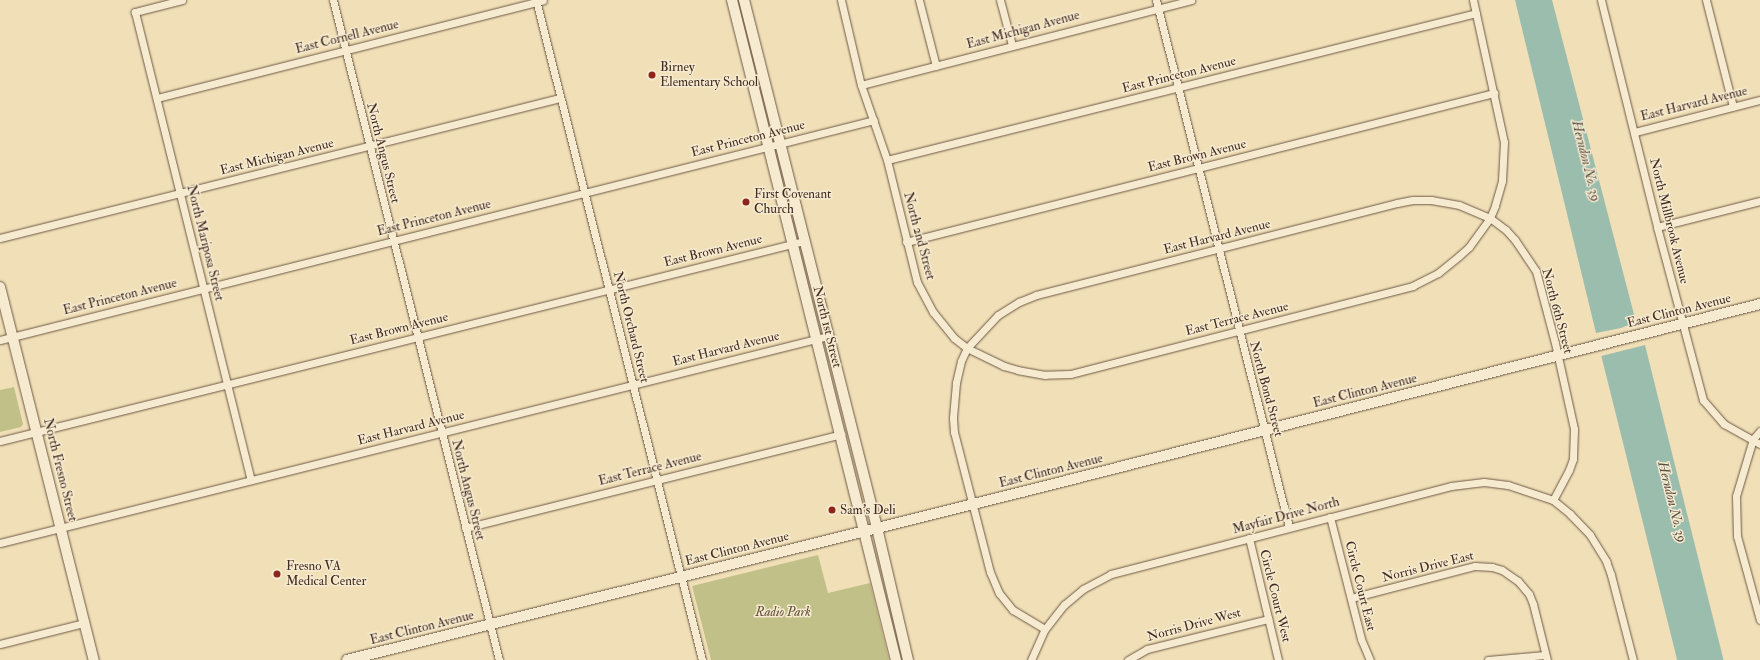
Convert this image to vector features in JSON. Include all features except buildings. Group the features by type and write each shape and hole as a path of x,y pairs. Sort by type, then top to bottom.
{"main road":[{"name":"North 1st Street","path":"732,0 896,660"},
{"name":"North 1st Street","path":"744,0 877,528 908,660"},
{"name":"North Fresno Street","path":"0,287 38,432 60,528 94,660"},
{"name":"East Clinton Avenue","path":"347,660 973,504 1760,304"},
{"path":"841,434 849,416"}],"street":[{"path":"171,1 182,0"},
{"name":"North Angus Street","path":"333,0 499,660"},
{"name":"North 2nd Street","path":"840,0 868,109 874,120 887,160 914,271 924,297 954,338 967,348"},
{"path":"919,0 936,66"},
{"path":"1000,0 1012,45"},
{"name":"North Bond Street","path":"1156,0 1219,249 1238,331 1289,528"},
{"name":"East Michigan Avenue","path":"861,85 1191,0"},
{"path":"1473,0 1502,126 1505,153 1499,195 1490,218"},
{"name":"North Millbrook Avenue","path":"1601,0 1635,132 1657,227 1703,400 1724,424 1760,444"},
{"path":"1706,0 1733,107"},
{"name":"North Mariposa Street","path":"171,1 135,12 252,480"},
{"name":"East Cornell Avenue","path":"156,98 539,1"},
{"name":"North Orchard Street","path":"539,1 560,98 702,660"},
{"name":"East Princeton Avenue","path":"887,160 1476,13"},
{"name":"East Brown Avenue","path":"906,242 1494,93"},
{"name":"East Michigan Avenue","path":"0,238 560,98"},
{"name":"East Harvard Avenue","path":"1635,132 1760,100"},
{"name":"East Princeton Avenue","path":"0,340 874,120"},
{"name":"East Harvard Avenue","path":"967,348 998,316 1019,302 1036,295 1397,203 1413,200 1431,200 1459,205 1490,218"},
{"path":"1657,227 1760,201"},
{"name":"East Terrace Avenue","path":"967,348 1004,366 1032,373 1057,375 1085,371 1397,291 1426,280 1449,265 1469,247 1490,218"},
{"name":"North 6th Street","path":"1490,218 1506,230 1515,240 1536,271 1572,420 1574,443 1569,470 1553,500"},
{"name":"East Brown Avenue","path":"0,441 804,241"},
{"name":"East Harvard Avenue","path":"0,543 828,336"},
{"path":"967,348 956,383 953,418 954,432 990,572 999,593 1013,610 1045,629"},
{"path":"1760,431 1753,439 1736,496 1737,536 1760,620"},
{"name":"East Terrace Avenue","path":"465,528 841,434"},
{"name":"Mayfair Drive North","path":"1031,660 1045,629 1074,596 1120,570 1451,486 1475,483 1508,485 1553,500"},
{"path":"1553,500 1585,530 1606,561 1633,660"},
{"name":"Circle Court East","path":"1330,517 1361,639 1370,660"},
{"name":"Circle Court West","path":"1249,538 1278,660"},
{"name":"Norris Drive East","path":"1351,598 1468,568 1492,567 1510,575 1529,594 1533,604 1546,657"},
{"name":"Norris Drive West","path":"1128,660 1147,649 1268,618"},
{"path":"0,644 84,623"},
{"path":"1488,660 1546,657"}],"green space":[{"path":"14,387 23,424 21,427 0,432 0,390"},
{"name":"Radio Park","path":"818,555 828,593 870,583 889,660 711,660 692,586"}],"water":[{"name":"Herndon No. 39","path":"1515,0 1552,0 1636,322 1621,328 1596,333"},
{"name":"Herndon No. 39","path":"1645,345 1724,660 1677,660 1601,356"}],"place":[{"name":"Birney Elementary School","path":"652,75"},
{"name":"First Covenant Church","path":"746,202"},
{"name":"Sam's Deli","path":"832,510"},
{"name":"Fresno VA Medical Center","path":"277,574"}]}
